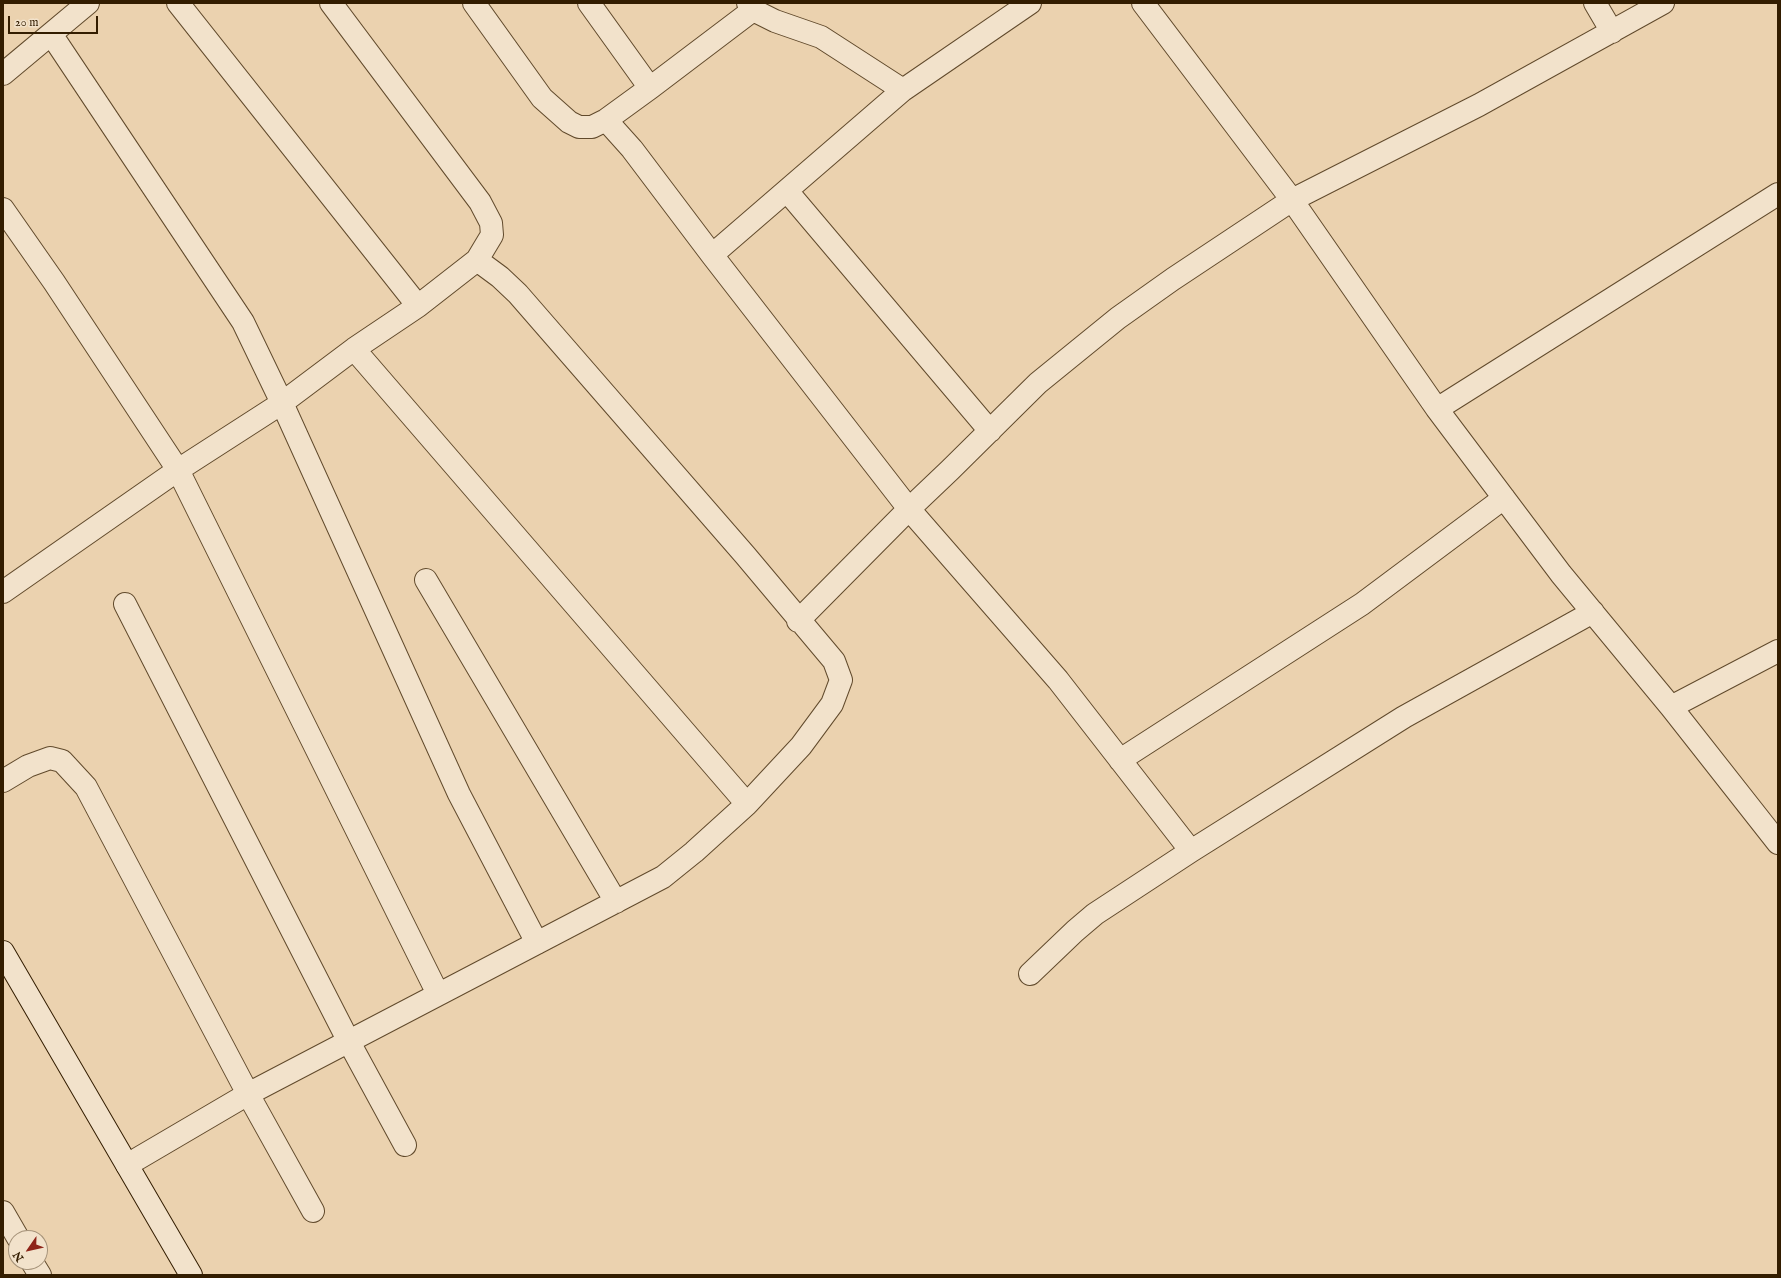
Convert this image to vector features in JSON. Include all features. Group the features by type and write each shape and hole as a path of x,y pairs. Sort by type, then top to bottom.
{"street":[{"path":"3,74 88,3"},
{"path":"178,3 418,306"},
{"path":"3,592 178,470 282,403 354,349 418,306 477,260 492,235 491,223 480,202 331,3"},
{"path":"474,3 542,98 569,122 579,127 592,127 606,120 650,88 750,6 775,21 821,37 903,90"},
{"path":"589,3 650,88"},
{"path":"712,255 903,90 1030,3"},
{"path":"1143,3 1292,200 1437,409 1561,574 1671,707 1770,818 1778,843"},
{"path":"1595,3 1612,32"},
{"path":"798,621 909,509 1038,383 1118,318 1173,279 1292,200 1479,105 1663,3"},
{"path":"51,34 243,322 282,403 459,794 537,943"},
{"path":"606,120 632,148 712,255 909,509 1058,680 1191,851"},
{"path":"787,191 990,431"},
{"path":"1437,409 1778,194"},
{"path":"3,209 54,282 178,470 438,994"},
{"path":"127,1165 248,1094 663,877 694,852 746,804 801,746 832,704 841,680 834,662 798,621 745,556 518,294 500,277 477,260"},
{"path":"354,349 746,804"},
{"path":"1120,760 1362,604 1504,498"},
{"path":"426,580 616,902"},
{"path":"125,604 349,1042 405,1145"},
{"path":"1030,974 1095,914 1191,851 1404,717 1593,612"},
{"path":"1671,707 1778,651"},
{"path":"3,781 28,766 50,758 62,761 86,787 248,1094 313,1211"},
{"path":"3,952 191,1275"},
{"path":"3,1212 13,1230"}]}
